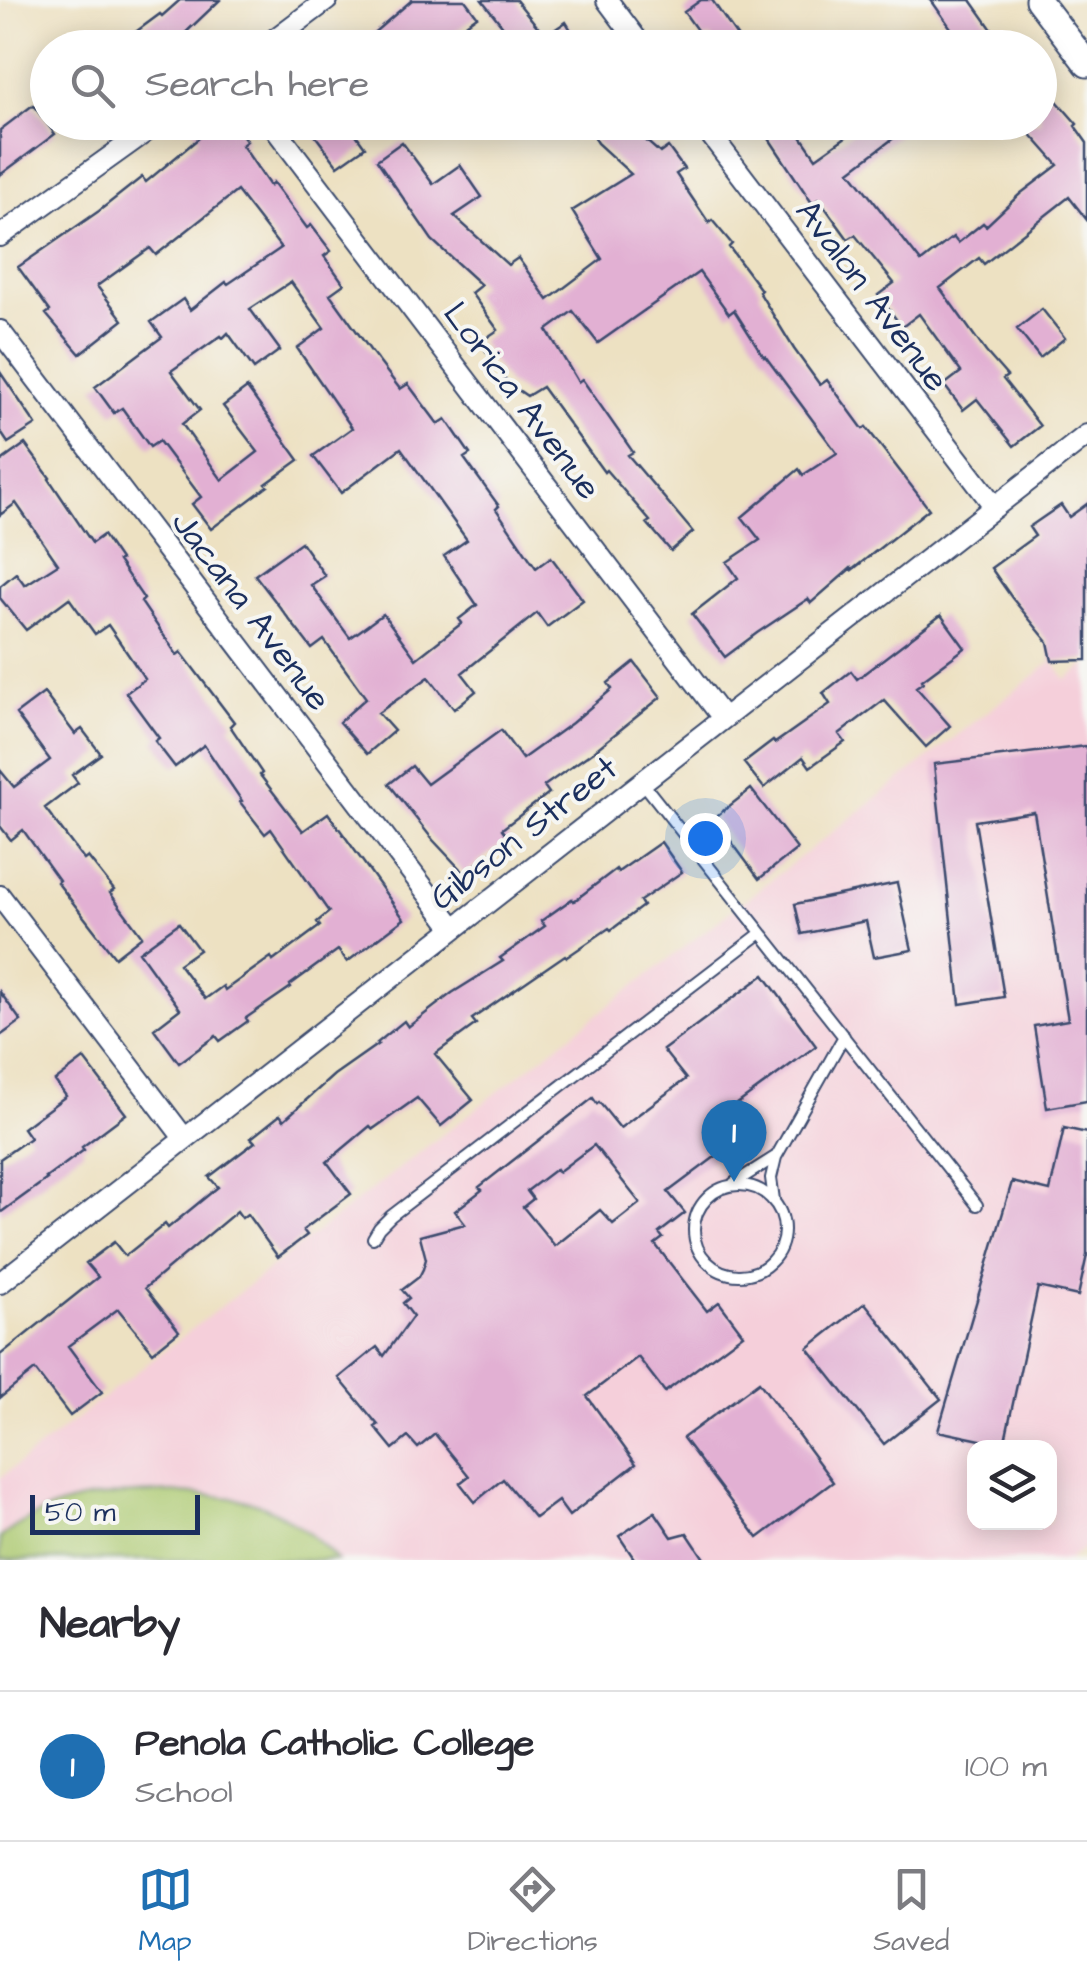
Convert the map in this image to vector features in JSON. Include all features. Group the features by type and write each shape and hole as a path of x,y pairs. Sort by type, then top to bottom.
{"street":[{"path":"287,30 327,0"},
{"path":"607,0 630,30"},
{"path":"1038,0 1087,64"},
{"path":"1,237 134,140"},
{"name":"Lorica Avenue","path":"284,140 723,718"},
{"name":"Avalon Avenue","path":"714,140 994,507"},
{"name":"Jacana Avenue","path":"0,330 454,928"},
{"name":"Gibson Street","path":"0,1283 1087,435"},
{"path":"0,896 184,1138"}],"lane":[{"path":"642,781 977,1204"},
{"path":"373,1238 391,1216 761,932"},
{"path":"776,1157 716,1190 698,1211 694,1240 709,1265 722,1273 753,1274 778,1256 785,1226 774,1200 771,1178 776,1157 844,1036"},
{"path":"730,1185 745,1184 774,1200"}],"shaded area":[{"path":"1053,661 1066,680 1087,664 1087,1547 1068,1560 0,1560 0,1478"}],"green space":[{"path":"173,1492 234,1498 263,1506 320,1542 337,1560 0,1560 0,1538 41,1513 82,1500"}],"building":[{"path":"180,0 220,0 188,30 138,30"},
{"path":"412,0 465,0 477,16 457,30 377,30"},
{"path":"482,0 516,0 540,30 506,30"},
{"path":"701,0 712,0 733,30 697,30 684,12"},
{"path":"931,0 971,0 992,30 952,30"},
{"path":"566,22 571,30 554,30"},
{"path":"1057,101 1087,143 1087,220 1069,197 984,264 979,258 940,288 1040,426 1014,446 977,399 963,410 944,385 961,372 919,314 902,327 878,295 894,283 855,235 848,239 819,199 812,203 770,140 804,140 816,158 842,140 891,140 850,171 921,262 953,237 958,243 983,223 986,226 1058,165 1036,140 1057,140"},
{"path":"30,107 30,140 47,140 0,175 0,130"},
{"path":"197,140 246,140 242,145 270,186 273,182 307,228 311,225 331,251 324,256 344,284 330,294 370,350 400,389 408,384 438,424 446,419 470,454 464,458 536,568 551,557 583,600 547,627 537,613 462,673 476,691 454,709 429,677 378,713 394,731 367,754 339,722 366,698 324,640 312,649 255,575 301,542 325,576 311,585 350,638 383,614 416,659 462,623 459,619 477,605 444,556 467,540 401,448 341,493 313,456 352,428 297,348 324,328 291,282 250,309 280,350 254,369 228,333 171,371 200,410 182,424 222,480 258,452 223,406 247,388 299,460 211,529 192,504 201,497 159,441 150,447 122,408 114,413 95,387 162,337 151,322 183,299 190,310 281,248 237,191 156,255 150,248 97,286 123,320 80,354 46,314 50,311 18,267 142,177 146,182"},
{"path":"318,140 360,140 365,147 338,166"},
{"path":"595,140 645,140 660,153 668,147 684,169 676,174 709,223 712,220 732,244 729,247 761,290 794,349 820,385 827,380 929,509 811,603 808,599 725,657 692,614 738,578 727,562 760,540 742,517 799,469 803,475 837,453 764,357 734,310 729,314 699,272 598,343 573,311 547,330 578,382 582,379 633,452 628,455 693,532 671,551 647,523 650,521 604,472 542,387 527,396 508,383 480,342 498,330 471,293 481,285 432,240 377,160 402,142 433,184 460,165 482,197 454,216 508,265 518,258 548,300 602,259 572,211 631,174"},
{"path":"1042,309 1065,338 1040,358 1017,329"},
{"path":"0,372 36,425 8,443 0,431"},
{"path":"25,444 92,543 103,535 144,599 141,602 177,655 181,652 234,722 230,726 260,775 303,831 328,813 404,919 347,962 338,950 220,1041 216,1036 179,1063 154,1029 180,1009 139,952 179,923 199,950 179,964 205,999 223,986 225,990 271,957 273,961 320,926 317,922 329,912 271,829 265,834 240,802 204,745 175,767 126,693 145,679 108,625 95,634 69,598 26,630 0,598 0,586 16,573 25,585 58,564 16,503 0,515 0,462"},
{"path":"1087,504 1087,660 1052,661 1048,642 991,568 1035,536 1029,527 1061,505 1069,517"},
{"path":"941,615 965,648 916,687 950,726 926,747 884,700 839,734 845,742 810,767 803,757 764,788 744,763 830,704 823,693 851,671 857,679"},
{"path":"634,662 661,697 544,786 549,793 502,829 510,840 465,874 389,784 412,766 427,784 501,730 522,759 612,689 608,683"},
{"path":"44,693 75,734 82,729 101,754 72,775 78,783 45,808 84,860 88,857 114,890 110,893 142,936 115,957 23,830 11,840 0,826 0,770 14,787 50,760 16,714"},
{"path":"1087,746 1087,1101 1047,1108 1034,1026 1068,1020 1034,812 975,821 1004,997 960,1004 934,764"},
{"path":"751,789 797,849 759,879 714,818"},
{"path":"661,842 682,872 640,901 643,906 611,930 565,955 472,1019 476,1024 435,1054 473,1100 441,1126 417,1098 373,1129 370,1126 327,1162 351,1194 303,1230 307,1235 278,1257 247,1214 242,1218 237,1211 145,1288 179,1331 153,1352 118,1309 68,1346 102,1392 70,1416 35,1370 0,1398 0,1355 98,1277 86,1263 114,1242 125,1256 165,1224 168,1228 218,1187 209,1177 255,1142 251,1138 280,1115 284,1120 404,1021 408,1027 503,961 500,958 545,926 541,921"},
{"path":"897,883 912,950 874,957 866,921 802,934 795,904"},
{"path":"764,975 816,1046 710,1124 727,1148 668,1192 685,1213 659,1233 663,1238 655,1244 707,1311 719,1302 743,1334 665,1392 638,1357 587,1396 636,1464 569,1516 558,1501 535,1518 503,1479 475,1502 460,1483 469,1476 435,1434 418,1448 408,1437 393,1449 339,1378 377,1347 384,1356 413,1316 403,1303 409,1298 402,1290 423,1269 426,1259 420,1236 465,1224 455,1211 482,1190 479,1187 593,1098 620,1128 686,1079 663,1050","holes":["594,1145 640,1203 613,1224 600,1210 555,1246 523,1207 533,1199 527,1191"]},
{"path":"0,992 21,1021 0,1036"},
{"path":"84,1059 126,1114 0,1213 0,1159 30,1138 23,1128 66,1096 55,1081"},
{"path":"1064,1128 1087,1133 1087,1255 1078,1296 1038,1287 1005,1440 980,1440 938,1431 1012,1182 1050,1191"},
{"path":"865,1303 941,1399 884,1444 808,1348"},
{"path":"759,1382 833,1482 758,1538 683,1438"},
{"path":"655,1512 672,1537 687,1533 705,1560 635,1560 619,1536"}],"place":[{"name":"Penola Catholic College","path":"734,1182"}]}
